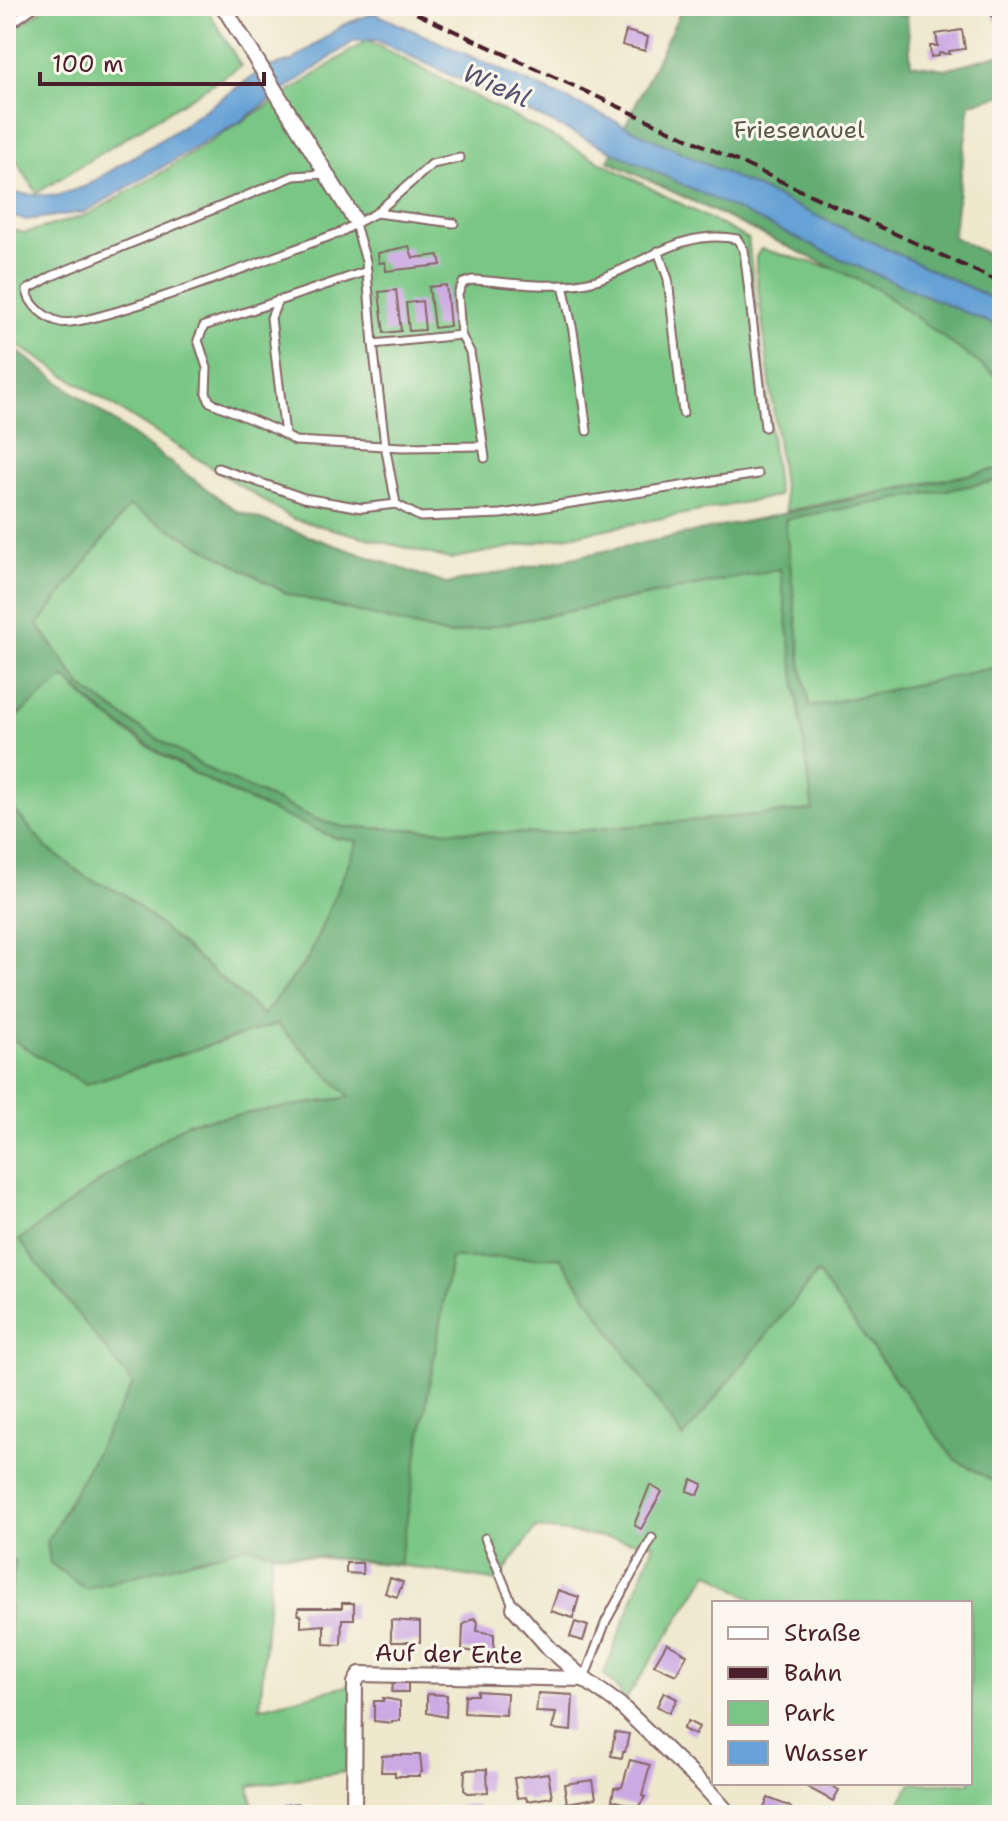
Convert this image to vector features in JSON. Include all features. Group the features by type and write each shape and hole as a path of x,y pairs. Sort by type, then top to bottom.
{"street":[{"path":"223,6 354,220"},
{"path":"514,1608 550,1649 620,1705 730,1815"},
{"name":"Auf der Ente","path":"354,1815 355,1683 360,1674 584,1679"}],"lane":[{"path":"9,25 36,6"},
{"path":"327,174 294,176 52,276 27,290 28,300 59,322 76,323 145,301 341,232 354,220 376,213 432,164 460,158"},
{"path":"376,213 454,223"},
{"path":"354,220 367,271 385,445 396,504"},
{"path":"485,458 470,352 461,335 458,294 463,283 472,280 563,285 596,280 672,244 719,236 737,239 744,250 765,427"},
{"path":"658,251 668,279 683,413"},
{"path":"367,271 204,326 198,340 207,368 206,393 210,402 295,441 483,446"},
{"path":"563,285 573,331 587,431"},
{"path":"278,300 271,318 285,435"},
{"path":"373,344 461,335"},
{"path":"218,468 304,498 362,508 396,504 420,517 501,514 758,474"},
{"path":"485,1538 514,1608"},
{"path":"584,1679 606,1621 652,1538"}],"green space":[{"path":"48,6 205,6 241,66 37,193 6,145 6,34"},
{"name":"Friesenauel","path":"683,6 862,6 907,16 911,64 945,69 1002,54 1002,96 970,103 953,237 1002,261 1002,380 877,289 608,161"},
{"path":"367,40 748,239 778,496 450,559 293,519 6,338 6,229 25,233 87,215 154,177"},
{"path":"761,249 839,270 869,283 1002,380 1002,468 786,511 756,270 756,257"},
{"path":"6,343 237,511 446,584 1002,468 1002,480 785,519 802,668 810,707 1002,666 1002,1486 954,1459 817,1273 683,1438 560,1257 451,1258 399,1565 272,1552 247,1546 85,1589 50,1563 47,1542 133,1384 19,1240 187,1123 350,1097 277,1024 85,1084 6,1036 6,801 47,848 87,878 124,894 263,1015 308,959 358,841 336,838 300,823 192,771 125,729 65,677 6,725","holes":["129,506 288,594 449,635 780,569 813,810 542,834 343,827 318,820 208,769 137,726 82,687 38,625"]},
{"path":"1002,480 1002,666 809,707 801,668 785,519"},
{"path":"129,506 288,594 449,635 781,569 813,810 542,834 343,827 318,820 208,769 137,726 82,687 37,624"},
{"path":"64,677 124,729 191,772 336,838 358,841 308,959 263,1015 124,894 87,878 47,848 6,801 6,725"},
{"path":"277,1024 351,1097 187,1123 426,1401 451,1258 560,1257 683,1437 817,1272 954,1459 1002,1486 1002,1815 892,1815 910,1785 972,1785 972,1601 755,1601 709,1572 626,1699 604,1674 654,1544 536,1528 497,1581 399,1565 272,1553 260,1708 354,1684 352,1771 249,1786 255,1815 148,1815 146,1811 128,1815 6,1815 10,1595 15,1562 6,1554 6,1036 86,1084","holes":["133,1384 421,1436 420,1443 131,1388"]},
{"path":"6,1555 15,1562 10,1595 9,1771 6,1779"}],"water":[{"name":"Wiehl","path":"374,13 602,115 1002,303 1002,328 854,265 376,40 354,41 241,121 85,212 26,220 6,216 6,193 56,196 86,186 170,134 265,68 292,61 343,25"}],"building":[{"path":"1002,7 1002,28 992,16"},
{"path":"962,30 965,49 931,57 930,46 938,46 936,34"},
{"path":"626,31 648,37 645,51 622,45"},
{"path":"409,246 413,258 439,255 441,265 386,271 385,262 379,263 378,253"},
{"path":"446,285 450,326 434,328 429,287"},
{"path":"396,290 401,331 384,333 379,292"},
{"path":"422,301 425,330 409,331 406,303"},
{"path":"692,1479 703,1484 698,1495 687,1491"},
{"path":"650,1485 662,1492 641,1529 634,1525"},
{"path":"346,1563 362,1563 363,1574 346,1573"},
{"path":"390,1578 403,1582 397,1597 385,1593"},
{"path":"558,1590 579,1597 573,1618 551,1611"},
{"path":"342,1603 354,1603 354,1619 342,1619 341,1645 324,1644 324,1625 301,1627 298,1608 342,1608"},
{"path":"474,1618 478,1622 477,1631 494,1634 494,1654 462,1650 463,1625"},
{"path":"391,1620 420,1622 420,1642 391,1642"},
{"path":"575,1622 588,1626 583,1641 570,1637"},
{"path":"667,1643 687,1655 676,1675 654,1665"},
{"path":"393,1683 408,1683 408,1692 392,1692"},
{"path":"477,1691 507,1693 506,1715 464,1713 465,1695 477,1695"},
{"path":"664,1692 677,1699 669,1713 657,1706"},
{"path":"538,1693 573,1695 571,1731 552,1729 556,1713 536,1712"},
{"path":"427,1694 447,1695 446,1717 427,1713"},
{"path":"383,1698 400,1701 400,1721 374,1721 374,1701 383,1701"},
{"path":"688,1721 699,1727 695,1735 683,1729"},
{"path":"615,1732 629,1734 622,1758 611,1756"},
{"path":"420,1755 420,1776 395,1776 395,1772 381,1772 382,1756"},
{"path":"630,1760 650,1765 642,1796 645,1797 638,1807 612,1800 614,1788 622,1787"},
{"path":"487,1769 488,1792 468,1793 464,1790 465,1770"},
{"path":"548,1773 552,1797 527,1801 526,1797 517,1798 514,1778"},
{"path":"593,1780 596,1798 567,1803 564,1784"},
{"path":"830,1785 839,1790 833,1801 807,1787"},
{"path":"768,1798 789,1806 793,1810 791,1815 762,1813"},
{"path":"298,1803 300,1813 286,1815 284,1805"},
{"path":"460,1805 478,1806 477,1815 461,1815"}],"railway":[{"path":"400,6 1002,283"}]}
